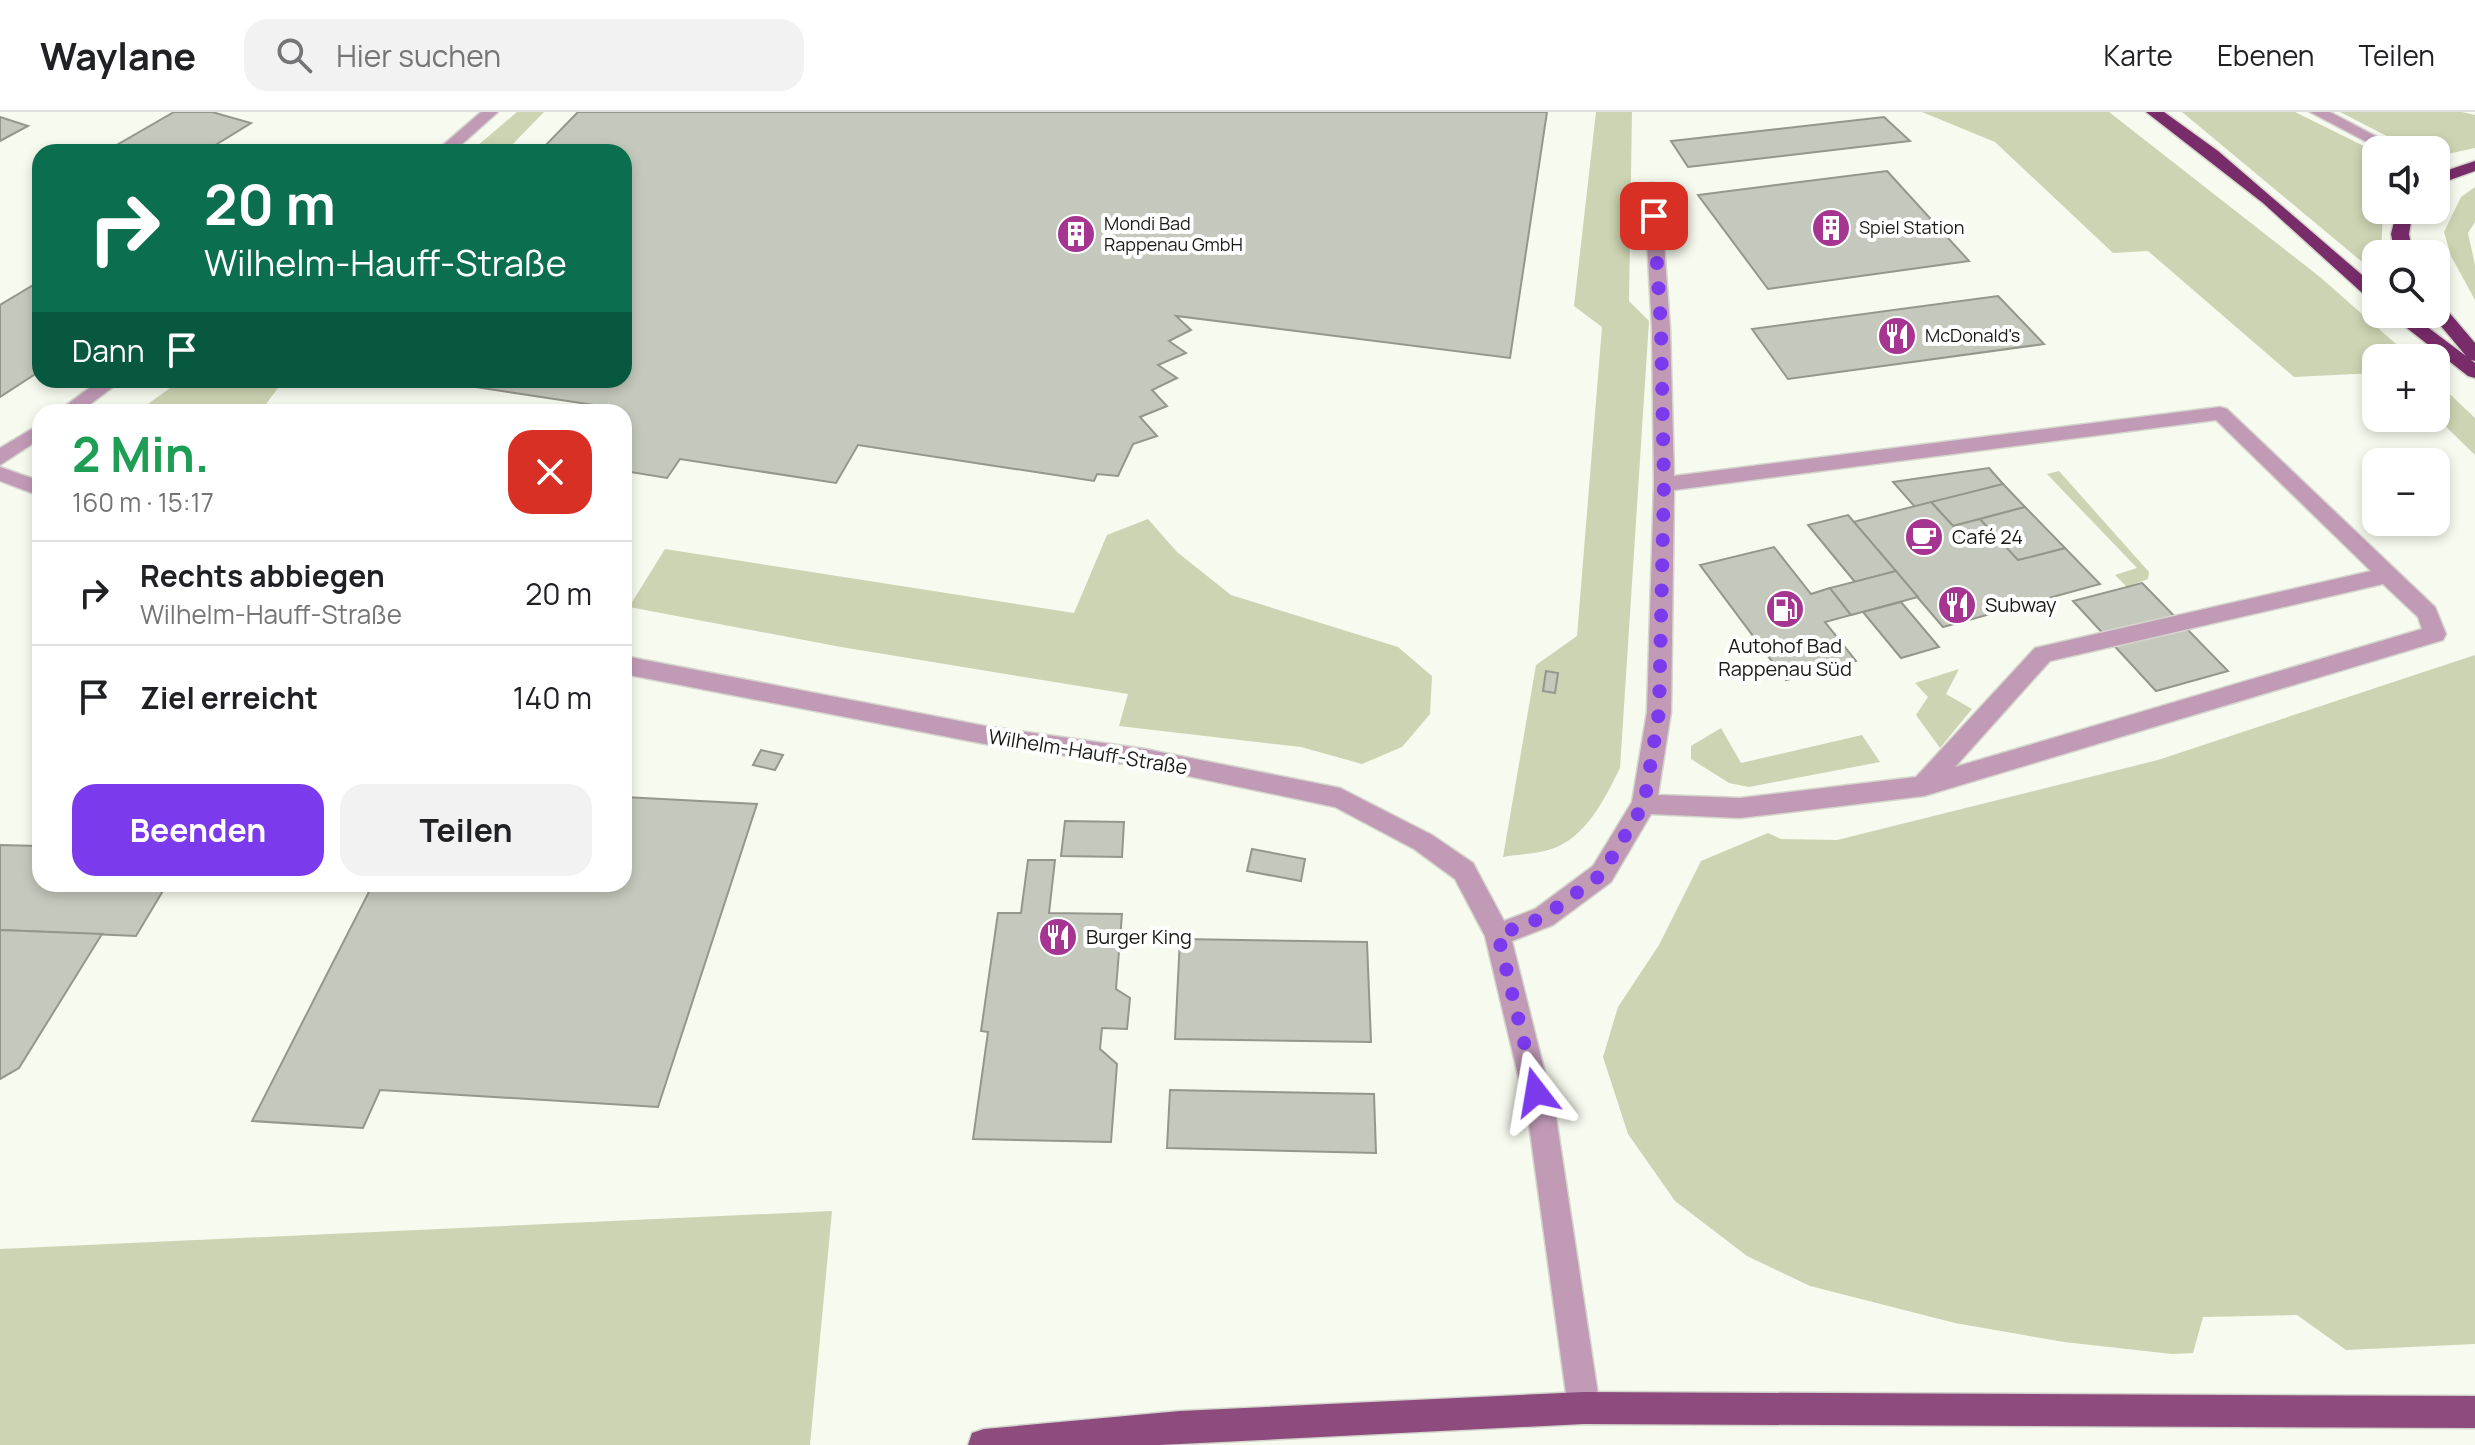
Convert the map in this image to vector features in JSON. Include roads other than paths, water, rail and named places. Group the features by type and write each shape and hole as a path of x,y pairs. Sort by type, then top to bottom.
{"highway":[{"path":"2154,112 2194,138 2280,209 2362,283"},
{"path":"2450,173 2475,166"},
{"path":"2450,325 2475,355"},
{"path":"2417,328 2475,372"}],"main road":[{"path":"984,1445 1180,1427 1584,1408 2475,1412"}],"street":[{"path":"452,144 490,112"},
{"path":"2318,112 2366,136"},
{"path":"1498,935 1544,917 1602,874 1644,804 1659,712 1664,484 1661,328 1652,188"},
{"path":"78,404 102,388"},
{"path":"1644,804 1740,808 1924,786 2435,634 2427,613 2220,413 1664,484"},
{"path":"0,458 32,436"},
{"path":"0,474 32,486"},
{"path":"1924,786 2043,654 2388,575"},
{"name":"Wilhelm-Hauff-Straße","path":"632,667 985,735 1145,758 1340,798 1423,842 1464,871 1498,935 1542,1117 1584,1408"}],"place":[{"name":"Spiel Station","path":"1831,228"},
{"name":"Mondi Bad Rappenau GmbH","path":"1076,234"},
{"name":"McDonald's","path":"1897,336"},
{"name":"Café 24","path":"1924,537"},
{"name":"Subway","path":"1957,605"},
{"name":"Autohof Bad Rappenau Süd","path":"1785,609"},
{"name":"Burger King","path":"1058,937"}]}
